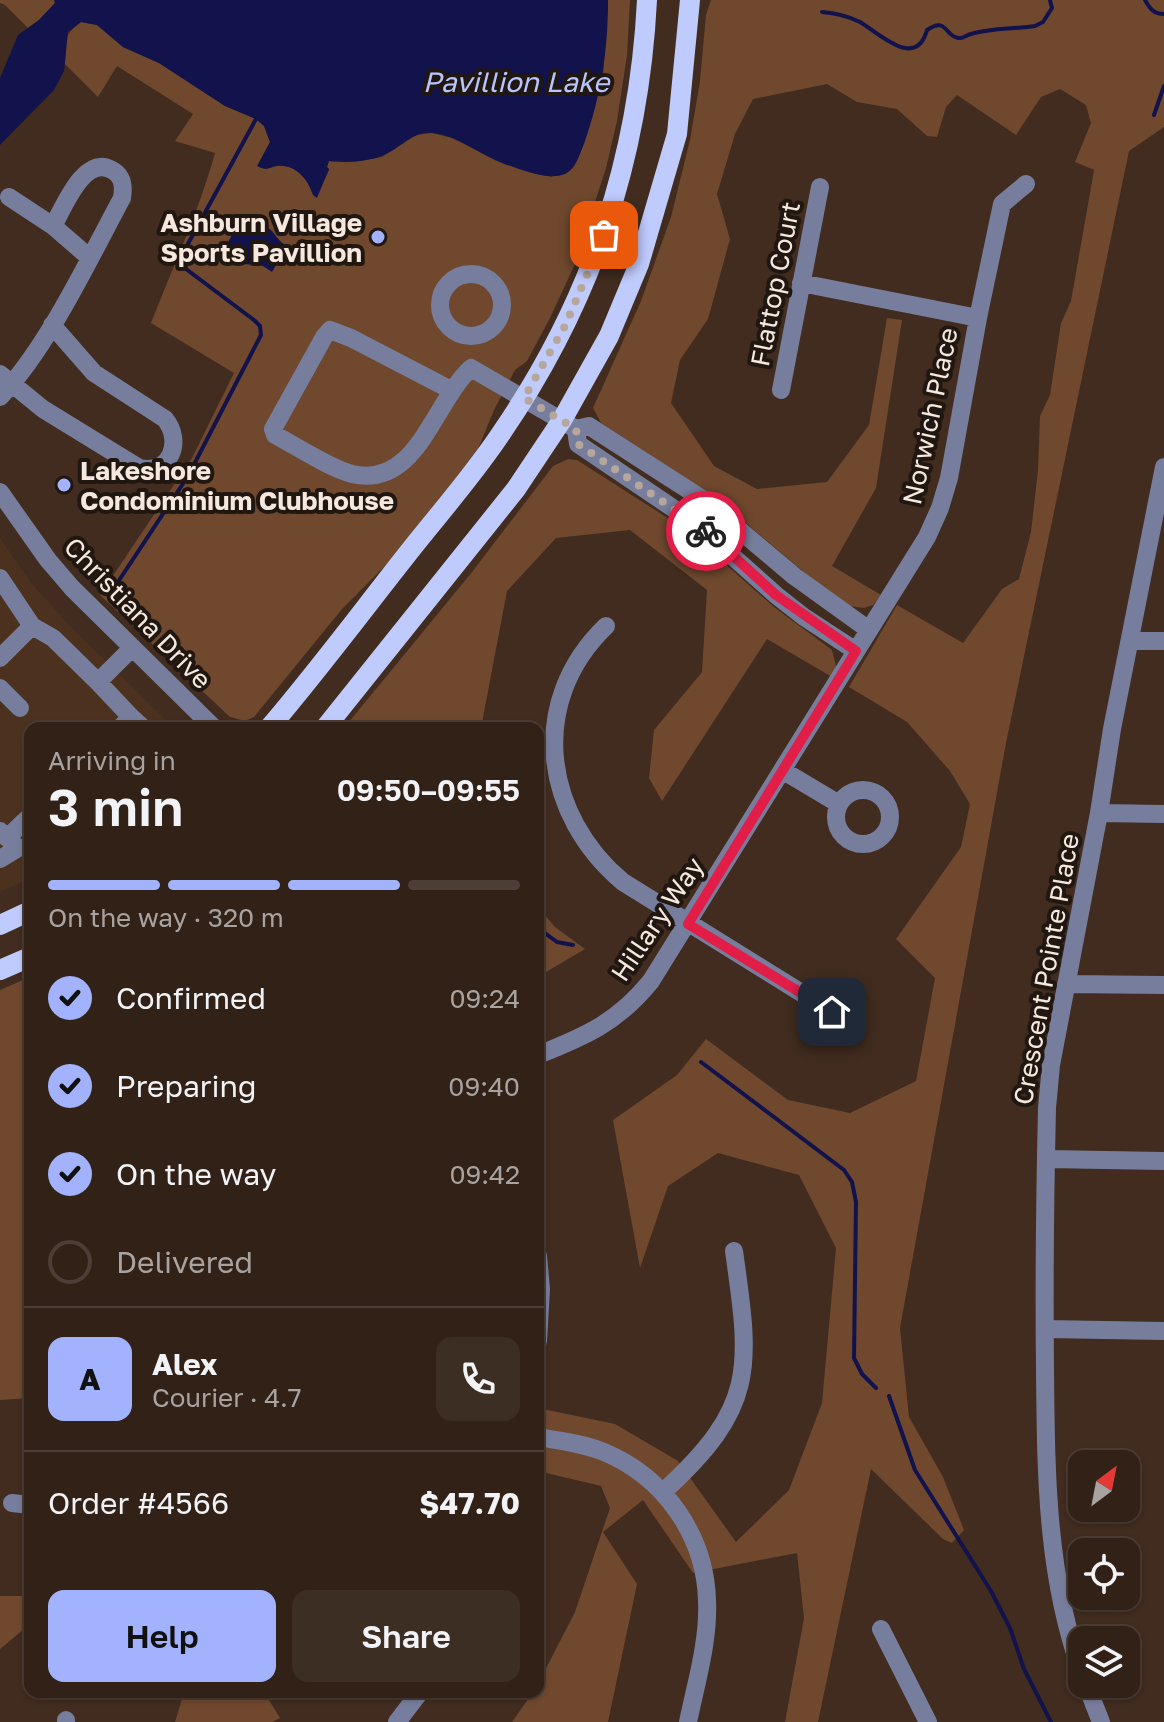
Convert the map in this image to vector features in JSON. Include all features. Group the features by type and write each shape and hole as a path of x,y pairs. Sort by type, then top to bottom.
{"main road":[{"path":"274,722 501,435 584,286 615,199 632,135 647,0"},
{"path":"330,722 569,425 624,304 667,176 679,122 690,0"},
{"path":"0,925 24,914"},
{"path":"0,970 24,960"}],"street":[{"path":"52,325 94,373 165,419 173,428 173,453 159,467 139,468 4,385 52,325 90,258 122,198 124,186 119,174 108,167 95,167 84,173 53,226"},
{"name":"Norwich Place","path":"856,651 927,537 940,508 949,478 1002,204 1026,184"},
{"name":"Flattop Court","path":"781,390 820,187"},
{"path":"9,197 53,226 90,258"},
{"path":"801,283 978,318"},
{"path":"451,390 330,330 273,429 275,435 353,474 372,476 389,472 414,452 451,390 471,368 471,336"},
{"path":"471,368 569,425 589,426 704,500 794,576 869,630"},
{"path":"569,425 578,444 695,523 776,595 856,651"},
{"name":"Crescent Pointe Place","path":"1068,1626 1055,1565 1046,1486 1046,1159 1051,1065 1112,729 1164,467"},
{"name":"Christiana Drive","path":"0,492 56,569 131,649 208,722"},
{"path":"0,578 32,626 53,638 98,682 129,722"},
{"path":"0,658 32,626"},
{"path":"606,626 588,644 575,664 559,707 554,753 563,799 577,830 606,867 623,882 832,1012"},
{"path":"1131,641 1164,641"},
{"path":"98,682 131,649"},
{"name":"Hillary Way","path":"544,1053 579,1039 619,1015 651,981 856,651"},
{"path":"0,688 20,708"},
{"path":"782,770 839,804"},
{"path":"1099,813 1164,814"},
{"path":"0,859 14,840"},
{"path":"1066,984 1164,985"},
{"path":"1046,1159 1164,1161"},
{"path":"663,1492 713,1442 739,1388 745,1333 734,1251"},
{"path":"1045,1329 1164,1331"},
{"path":"544,1438 605,1452 635,1469 663,1492 690,1531 706,1583 707,1618 688,1722"},
{"path":"881,1629 928,1722"},
{"path":"397,1722 415,1698"},
{"path":"1092,1698 1101,1722"}],"shaded area":[{"path":"0,0 54,0 55,3 28,28"},
{"name":"Ashburn Village Sports Pavillion","path":"608,0 630,0 627,55 617,121 606,168 575,264 550,318 527,361 515,370 476,454 390,561 342,609 254,717 245,721 230,717 100,595 192,458 234,373 151,323 194,217 215,153 175,141 193,114 117,66 98,97 65,64 68,36 81,22 97,25 123,47 159,63 225,106 256,119 264,126 270,142 258,166 265,169 291,167 301,175 316,197 329,170 329,161 353,162 382,157 415,135 432,133 452,138 504,164 552,177 603,78"},
{"path":"711,0 1164,0 1164,127 1129,151 1006,743 900,1328 909,1417 943,1477 964,1530 952,1543 943,1539 871,1469 818,1722 785,1722 804,1618 797,1553 693,1573 643,1500 603,1532 637,1584 608,1722 512,1722 529,1698 544,1698 544,1672 575,1612 610,1508 601,1486 544,1472 544,1409 615,1424 678,1461 736,1542 789,1490 822,1403 836,1248 799,1175 718,1153 668,1186 640,1268 613,1120 677,1075 706,1039 788,1100 850,1113 916,1081 935,978 896,939 961,847 970,804 950,771 907,722 849,687 897,605 963,643 1002,589 1019,579 1031,532 1040,416 1050,395 1061,323 1071,301 1094,170 1075,162 1091,123 1086,105 1060,89 1041,97 1016,135 957,95 946,107 937,137 927,136 897,109 857,102 827,84 753,99 735,134 717,194 730,239 708,319 680,360 671,403 714,466 757,489 827,482 869,425 887,318 902,320 876,488 832,566 881,595 873,605 864,608 849,606 824,589 716,498 601,423 593,408 641,301 671,217 690,140 700,81 706,15"},
{"path":"568,459 577,460 688,531 774,607 832,650 836,666 832,677 767,639 662,801 649,778 654,730 702,672 707,590 630,530 556,538 507,591 482,722 349,722 472,572 553,466"},
{"path":"0,538 32,584 73,629 168,722 24,722 24,881 0,892"},
{"path":"544,914 555,927 585,949 546,972"},
{"path":"24,980 24,1398 0,1400 0,990"},
{"path":"0,1596 24,1596 24,1629 0,1649"},
{"path":"182,1698 268,1698 280,1718 272,1722 175,1722"}],"water":[{"name":"Pavillion Lake","path":"54,0 608,0 607,37 590,126 577,161 569,172 558,176 535,174 496,160 451,138 425,133 378,157 329,161 329,169 317,198 295,170 283,166 265,169 257,166 270,142 264,126 256,119 225,106 159,63 123,47 97,25 81,22 68,32 64,71 54,90 0,145 0,78 18,35 39,20 55,3"},
{"path":"240,220 267,227 287,246 272,272 263,266 244,264 235,251 226,246"}],"waterway":[{"path":"822,12 860,22 897,46 906,48 915,47 922,42 927,30 939,25 960,38 986,31 1035,26 1043,22 1052,8 1050,0"},
{"path":"1145,0 1153,10 1164,14"},
{"path":"1154,115 1164,86"},
{"path":"116,585 188,476 261,335 260,326 254,320 186,269 183,253 256,119"},
{"path":"544,932 557,942 573,945"},
{"path":"701,1062 844,1170 852,1182 856,1202 854,1358 862,1374 876,1388"},
{"path":"889,1396 915,1470 991,1591 1010,1628 1024,1669 1051,1722"}],"way so far":[{"path":"604,235 565,326 524,398 576,429 578,444 706,531"}],"place":[{"name":"Ashburn Village Sports Pavillion","path":"378,237"},
{"name":"Lakeshore Condominium Clubhouse","path":"64,485"}],"route":[{"path":"706,531 776,595 856,651 688,924 832,1012"}]}
